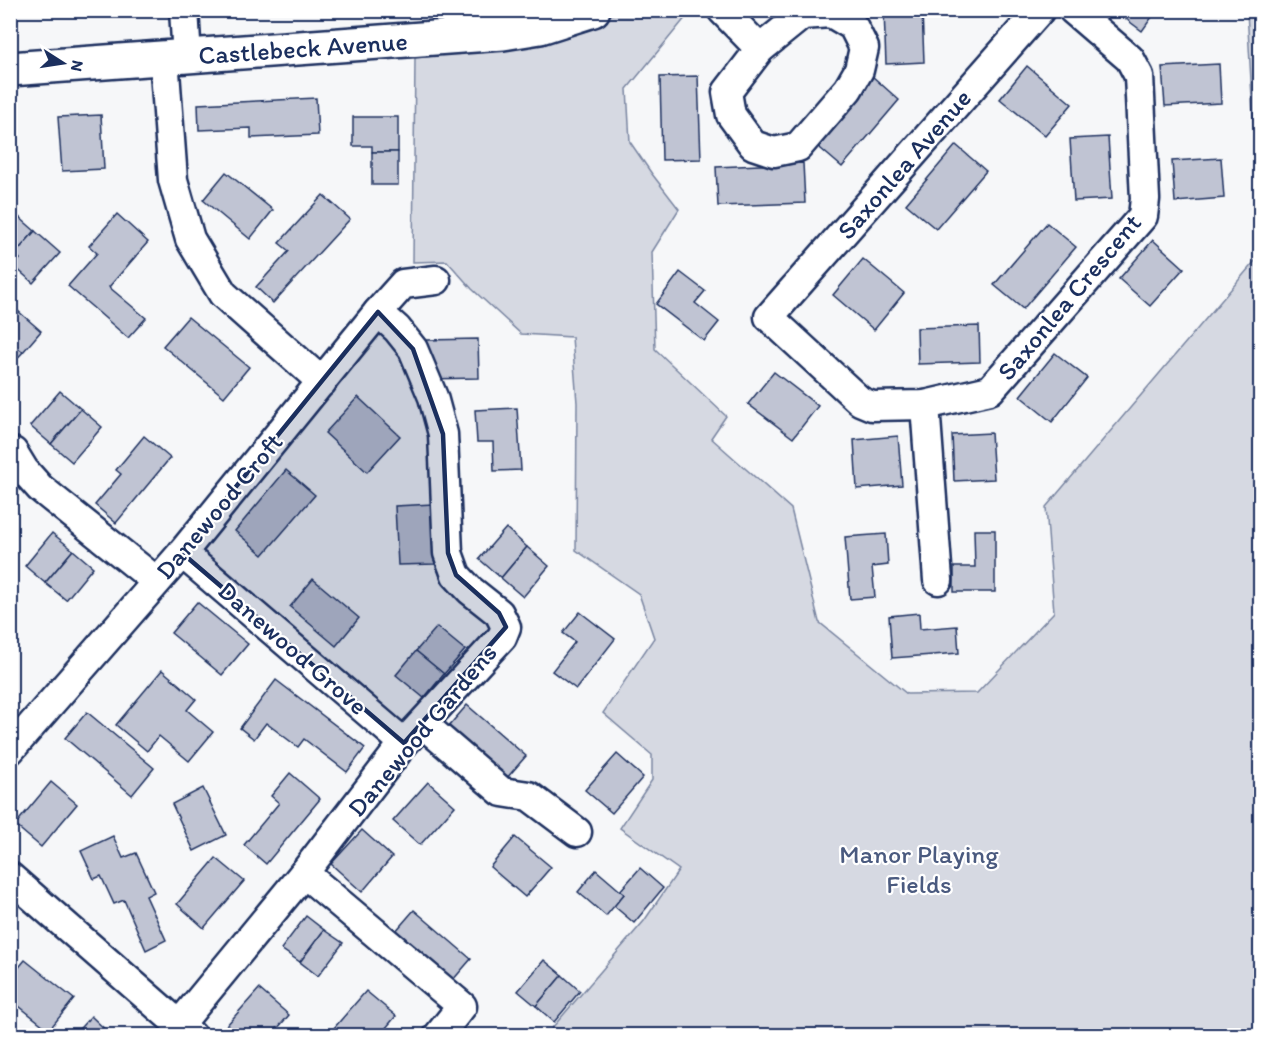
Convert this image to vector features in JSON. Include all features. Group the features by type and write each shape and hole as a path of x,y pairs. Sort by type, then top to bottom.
{"street":[{"path":"184,10 176,58 173,180 190,239 223,294 322,382"},
{"name":"Castlebeck Avenue","path":"10,69 503,33 576,18 593,10"},
{"path":"722,10 760,49"},
{"name":"Saxonlea Crescent","path":"769,317 860,401 872,405 925,405 990,390 1143,216 1145,199 1139,76 1130,59 1073,10"},
{"name":"Saxonlea Avenue","path":"769,317 1037,11"},
{"path":"831,13 854,26 864,48 859,70 848,89 798,147 774,152 753,146 731,114 727,92 760,49 801,15 831,13"},
{"name":"Danewood Croft","path":"10,750 182,553 378,312 404,284 436,280"},
{"name":"Danewood Gardens","path":"185,1030 413,734 502,637 506,627 499,613 470,590 456,575 448,553 443,434 433,397 413,349 397,329 378,312"},
{"path":"925,405 938,580"},
{"path":"13,452 24,470 40,488 156,581"},
{"name":"Danewood Grove","path":"182,553 413,734 502,792 529,796 577,832"},
{"path":"304,873 462,1006 438,1035"},
{"path":"10,877 185,1030"}],"highlighted area":[{"path":"378,312 413,349 443,434 448,553 456,575 499,613 506,627 404,743 182,553"}],"green space":[{"name":"Manor Playing Fields","path":"618,11 691,11 627,89 630,142 679,209 652,252 655,349 726,416 711,438 791,509 819,622 907,694 977,693 1054,612 1046,507 1260,255 1260,1035 546,1035 644,921 679,870 620,828 652,780 652,755 603,713 654,638 639,594 576,550 577,403 572,337 521,334 472,289 447,261 413,262 415,58 498,49 597,22"},
{"path":"1247,11 1254,11 1260,16 1260,237"}],"building":[{"path":"884,10 922,10 924,62 886,64"},
{"path":"1114,10 1157,10 1142,31"},
{"path":"1219,64 1221,103 1165,106 1162,67"},
{"path":"1027,66 1072,104 1045,136 1000,99"},
{"path":"698,76 701,159 662,160 660,77"},
{"path":"872,76 899,100 842,167 814,143"},
{"path":"316,98 318,135 251,138 251,128 199,130 198,104"},
{"path":"101,115 104,169 62,171 58,117"},
{"path":"353,117 398,117 398,152 372,152 372,146 353,146"},
{"path":"1108,137 1112,199 1074,201 1070,139"},
{"path":"956,145 986,171 936,229 906,204"},
{"path":"372,152 398,152 398,185 372,185"},
{"path":"1221,158 1224,198 1175,202 1172,161"},
{"path":"803,163 805,203 718,206 716,167"},
{"path":"226,172 273,210 250,239 203,200"},
{"path":"323,195 350,219 273,303 256,287 289,251 279,243"},
{"path":"11,210 35,231 15,254 10,251"},
{"path":"117,214 148,242 109,287 146,318 128,338 68,286 97,253 89,246"},
{"path":"1047,223 1076,247 1023,309 994,285"},
{"path":"35,231 60,253 33,283 14,266 20,259 15,254"},
{"path":"1153,240 1184,268 1150,306 1119,279"},
{"path":"863,259 904,293 874,330 833,295"},
{"path":"680,272 705,291 695,303 719,322 704,341 656,304"},
{"path":"10,304 41,331 23,352 10,341"},
{"path":"188,317 249,367 224,397 163,346"},
{"path":"979,326 980,362 918,364 917,328"},
{"path":"478,339 479,378 426,379 426,340"},
{"path":"10,341 23,352 10,366"},
{"path":"1055,353 1087,378 1052,422 1020,396"},
{"path":"774,372 818,406 793,438 748,404"},
{"path":"60,391 81,409 51,444 30,426"},
{"path":"358,397 400,436 367,472 325,433"},
{"path":"517,408 521,470 494,471 493,442 477,442 475,410"},
{"path":"81,409 102,427 72,462 51,444"},
{"path":"991,433 994,479 954,481 952,435"},
{"path":"144,436 170,458 116,523 95,505 121,474 116,470"},
{"path":"898,436 902,485 857,489 854,440"},
{"path":"286,470 315,495 263,555 235,531"},
{"path":"433,504 435,564 398,565 395,506"},
{"path":"506,528 527,547 501,578 479,559"},
{"path":"974,530 995,530 995,592 954,592 954,567 975,567"},
{"path":"52,533 73,550 45,583 25,566"},
{"path":"886,534 888,565 872,567 875,597 850,599 845,537"},
{"path":"527,547 549,566 523,597 501,578"},
{"path":"73,550 93,567 66,600 45,583"},
{"path":"313,579 359,618 336,646 290,607"},
{"path":"197,602 248,644 222,675 171,633"},
{"path":"580,612 615,639 576,689 552,671 575,642 563,633"},
{"path":"919,613 920,629 957,626 959,653 892,658 889,616"},
{"path":"437,627 465,650 444,674 416,651"},
{"path":"416,651 444,674 424,698 396,675"},
{"path":"162,670 196,699 187,710 213,732 189,761 159,736 147,751 116,725"},
{"path":"276,680 365,748 347,772 304,739 298,747 266,723 254,739 240,728"},
{"path":"467,705 526,756 506,779 447,728"},
{"path":"87,712 154,768 132,795 65,738"},
{"path":"617,754 643,777 612,813 585,790"},
{"path":"290,773 320,799 266,864 244,845 279,803 271,796"},
{"path":"51,782 77,804 41,847 15,825"},
{"path":"428,782 455,806 420,845 393,821"},
{"path":"203,788 226,835 194,851 172,804"},
{"path":"362,830 392,857 362,892 331,864"},
{"path":"113,836 123,858 136,853 154,892 146,896 166,940 146,950 124,900 114,904 101,876 94,879 81,851"},
{"path":"515,837 551,867 525,897 490,867"},
{"path":"216,858 244,881 204,928 177,904"},
{"path":"640,868 663,888 634,923 614,906 624,894 620,891"},
{"path":"596,870 624,894 606,916 578,892"},
{"path":"414,910 471,959 452,981 395,932"},
{"path":"306,916 324,930 300,962 281,949"},
{"path":"324,930 343,943 318,976 300,962"},
{"path":"25,960 74,999 49,1030 10,999 10,978"},
{"path":"544,960 562,975 536,1006 518,991"},
{"path":"562,975 580,991 554,1022 536,1006"},
{"path":"259,989 289,1015 271,1036 237,1036 226,1026"},
{"path":"366,991 396,1016 379,1036 342,1036 334,1028"},
{"path":"91,1016 112,1036 73,1036"}]}
